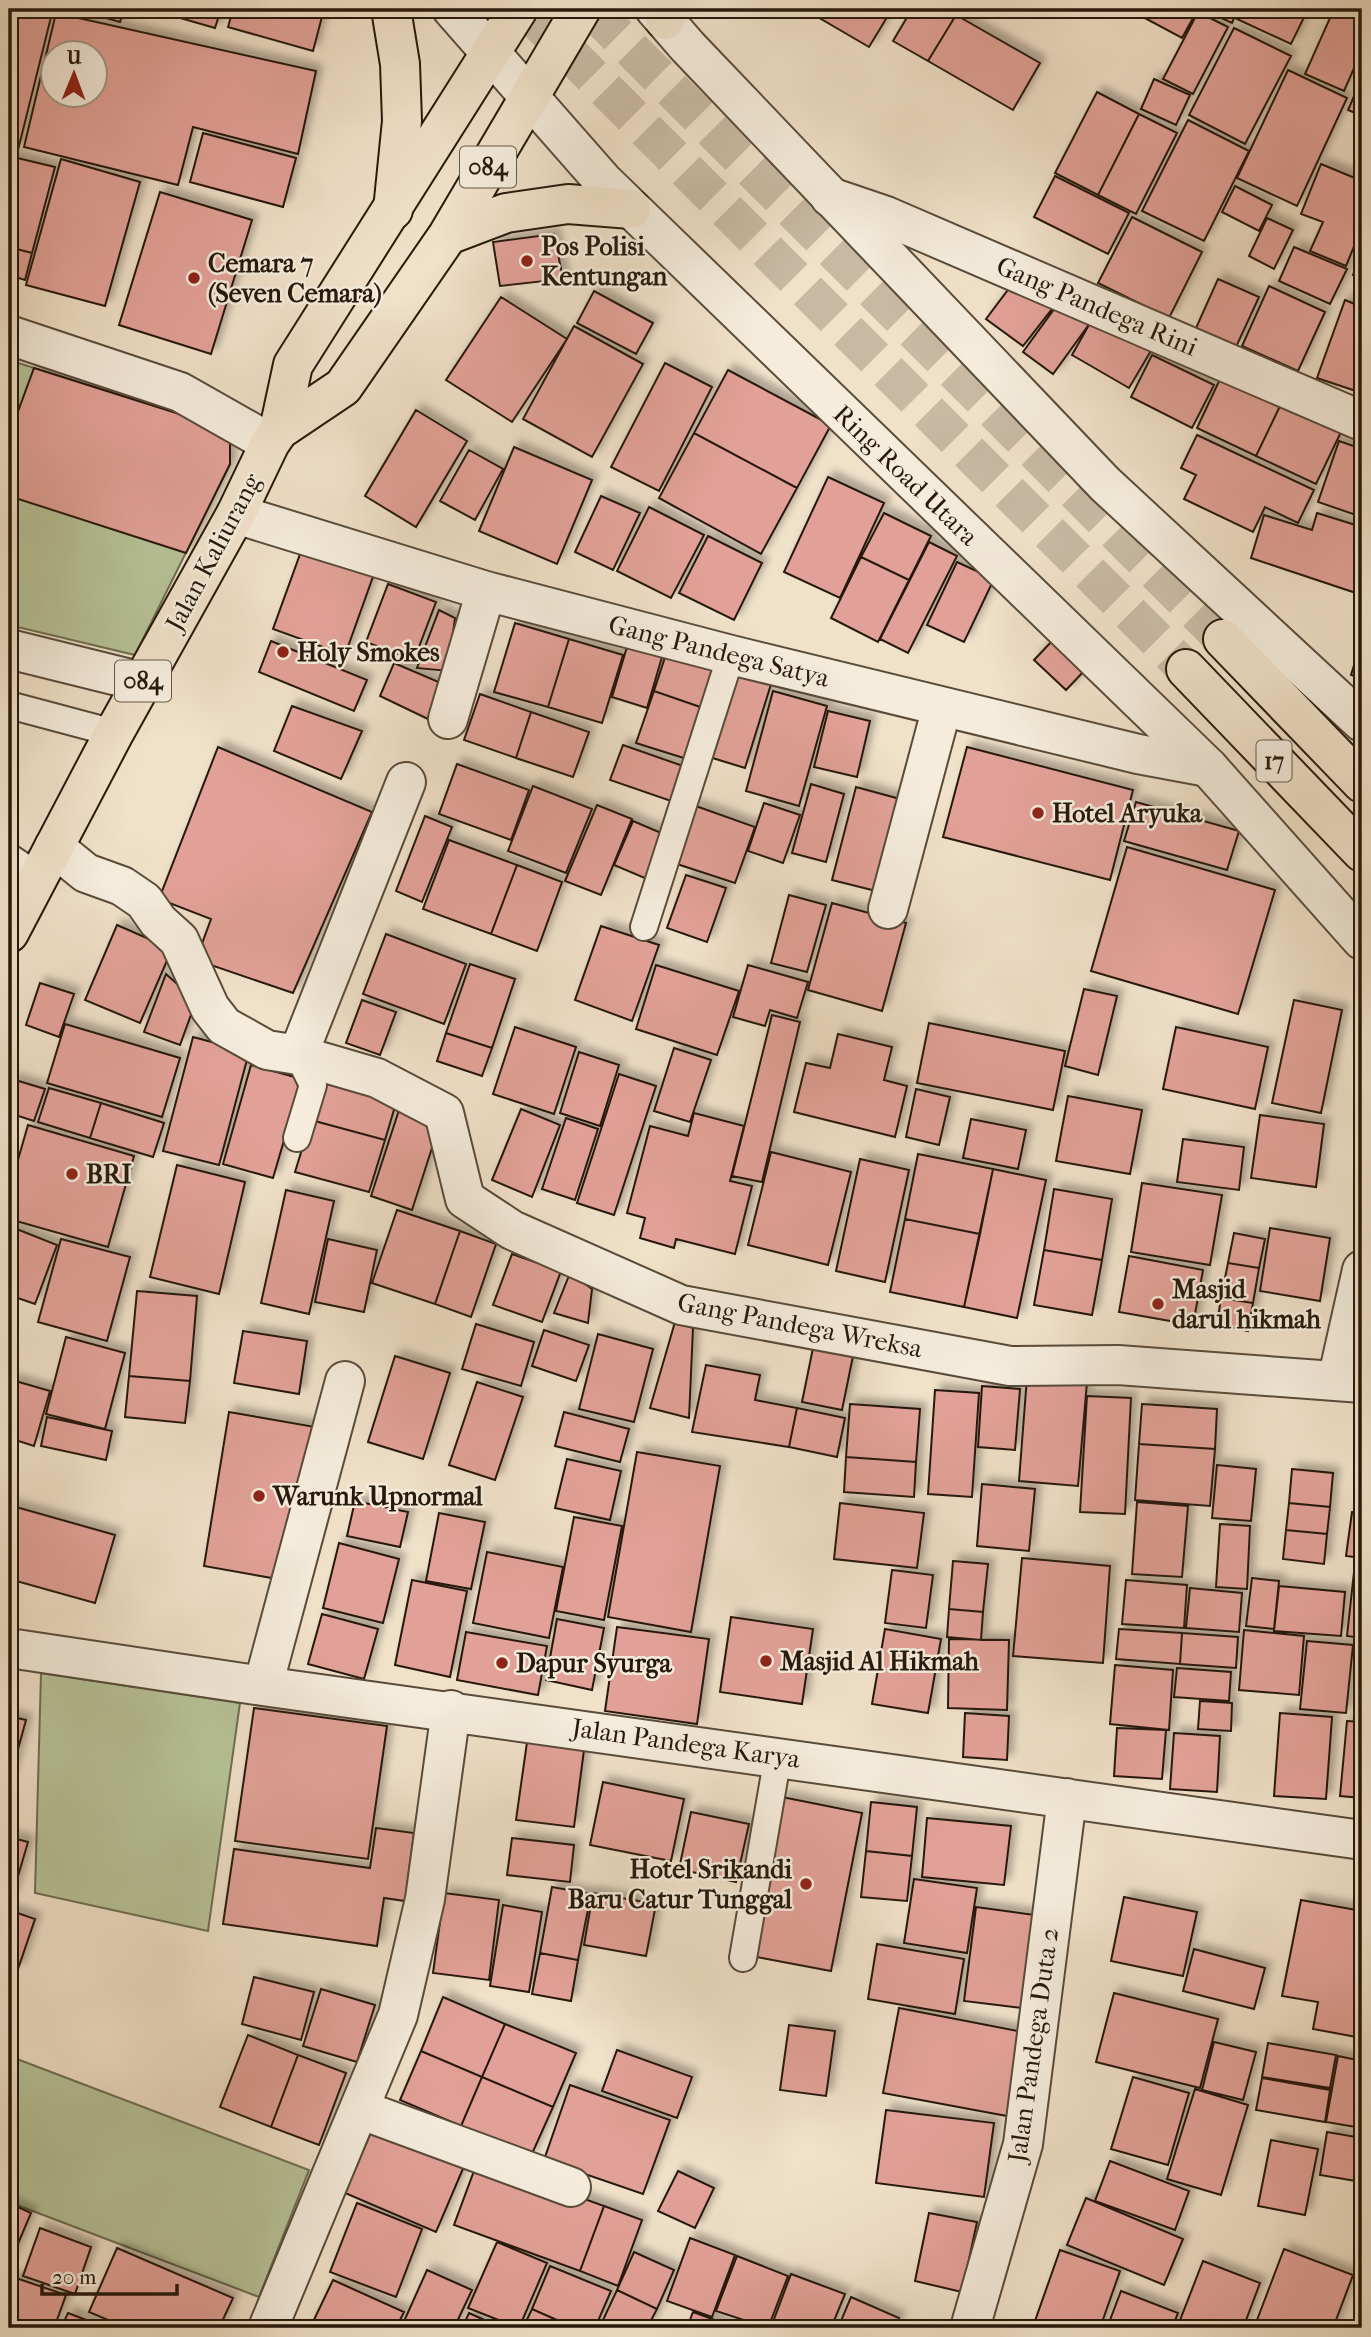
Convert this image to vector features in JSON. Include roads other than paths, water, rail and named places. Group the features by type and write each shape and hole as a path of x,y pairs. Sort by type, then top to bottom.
{"main road":[{"path":"391,9 400,64 402,121 393,210"},
{"name":"Jalan Kaliurang","path":"9,933 34,860 114,733 236,514 275,437 293,365 518,9"},
{"name":"084","path":"275,437 343,387 448,235 581,9"},
{"path":"448,235 506,213 568,204 631,209"},
{"name":"17","path":"1223,639 1362,783"},
{"name":"17","path":"1185,669 1362,852"}],"street":[{"name":"Ring Road Utara","path":"452,9 528,99 631,209 1208,767 1362,940"},
{"path":"662,12 830,197 1105,484 1362,722"},
{"name":"Gang Pandega Rini","path":"830,197 886,216 1362,421"},
{"path":"9,335 180,392 275,437"},
{"name":"Gang Pandega Satya","path":"236,514 486,591 731,655 1138,754 1208,767"},
{"path":"448,719 486,591"},
{"path":"9,649 142,682"},
{"path":"888,909 942,707"},
{"path":"298,1055 407,782"},
{"name":"Gang Pandega Wreksa","path":"34,860 86,873 122,886 144,901 158,921 179,940 211,1008 223,1026 267,1050 298,1055 377,1078 444,1113 465,1199 512,1230 681,1305 1010,1366 1118,1365 1350,1382"},
{"path":"1350,1382 1362,1270"},
{"path":"263,1686 345,1381"},
{"name":"Jalan Pandega Karya","path":"9,1647 263,1686 450,1710 1362,1840"},
{"path":"268,2328 398,2015 425,1899 450,1710"},
{"name":"Jalan Pandega Duta 2","path":"970,2328 1023,2144 1067,1798"},
{"path":"359,2109 571,2187"}],"lane":[{"path":"644,927 731,655"},
{"path":"9,705 114,733"},
{"path":"298,1055 313,1086 298,1138"},
{"path":"743,1958 778,1756"}],"tunnel":[{"path":"525,9 1186,669"},
{"path":"591,9 1223,639"}],"place":[{"name":"Pos Polisi Kentungan","path":"527,261"},
{"name":"Cemara 7 (Seven Cemara)","path":"194,278"},
{"name":"Holy Smokes","path":"283,652"},
{"name":"Hotel Aryuka","path":"1038,813"},
{"name":"BRI","path":"72,1174"},
{"name":"Masjid darul hikmah","path":"1158,1304"},
{"name":"Warunk Upnormal","path":"259,1496"},
{"name":"Masjid Al Hikmah","path":"766,1661"},
{"name":"Dapur Syurga","path":"502,1663"},
{"name":"Hotel Srikandi Baru Catur Tunggal","path":"806,1884"}]}
